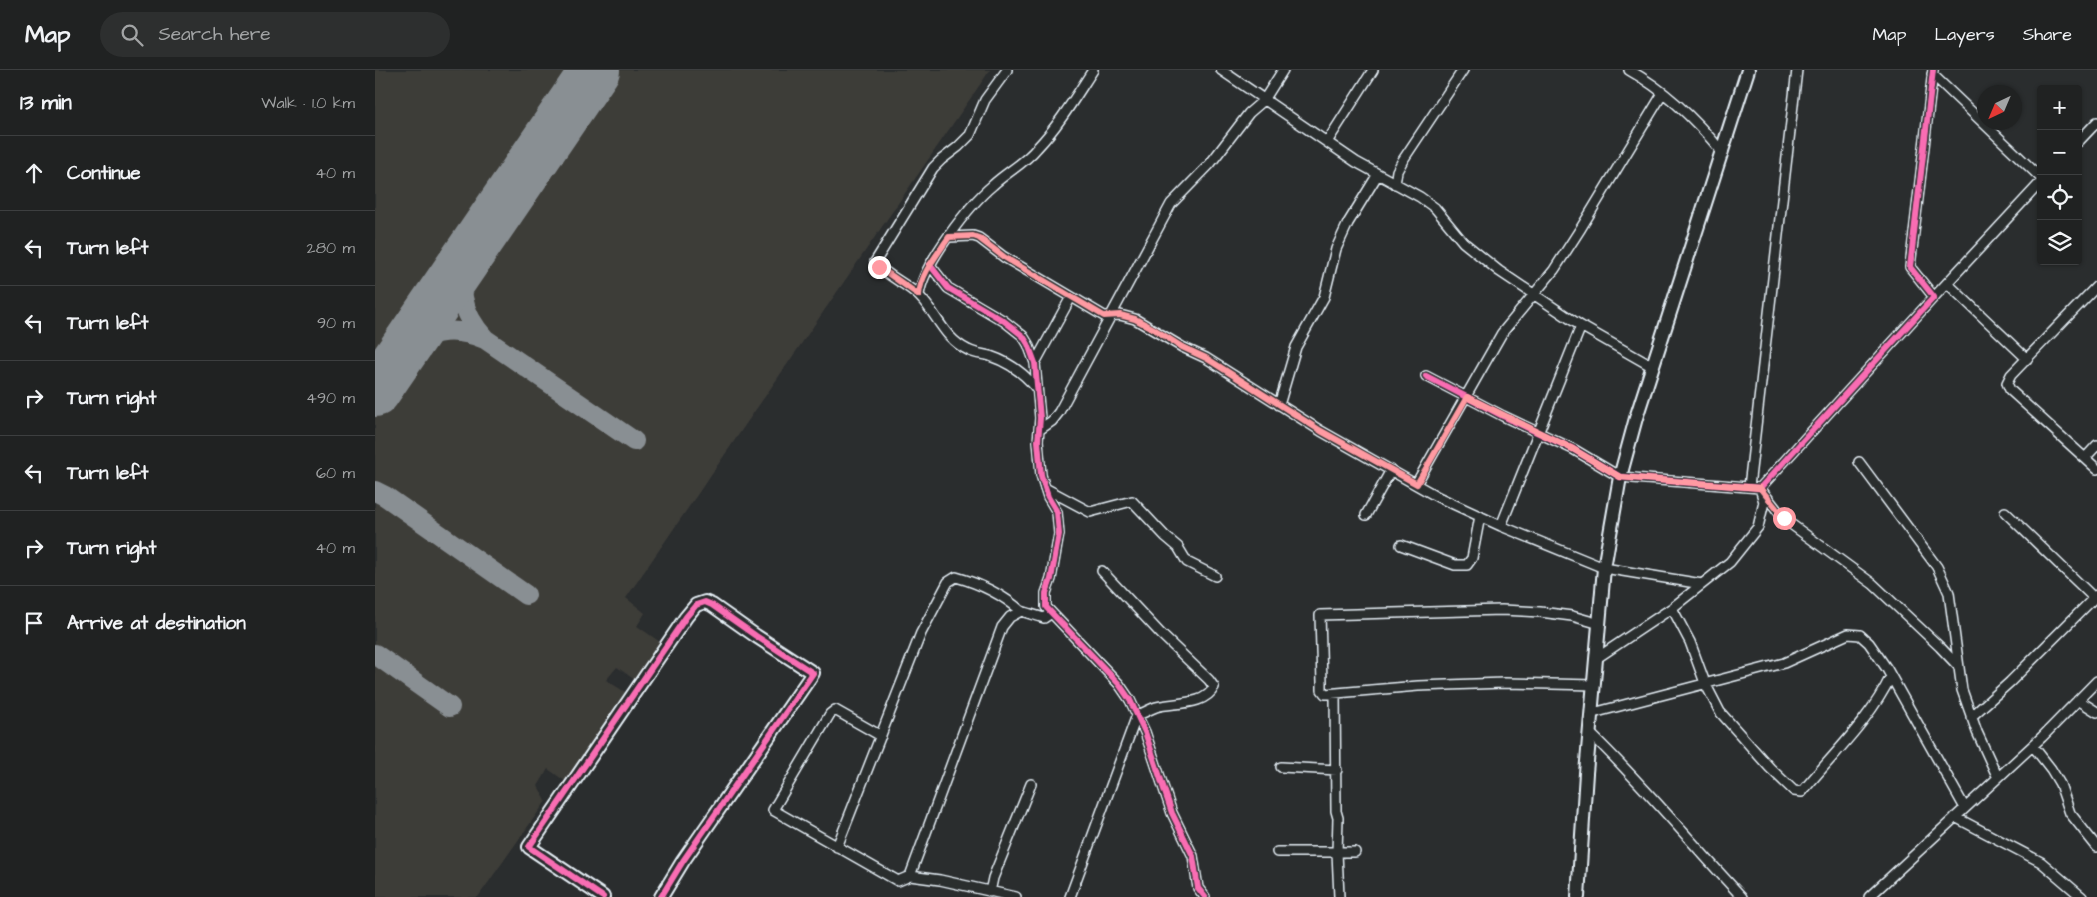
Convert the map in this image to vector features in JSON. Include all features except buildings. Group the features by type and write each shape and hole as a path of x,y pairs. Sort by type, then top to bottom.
{"main road":[{"path":"1578,897 1604,568 1620,477 1636,418 1683,270 1723,153 1748,70"},
{"path":"603,897 529,846 686,616 696,605 705,602 813,673 683,861 661,897"}],"street":[{"path":"1007,70 985,100 970,135 933,168 875,262 879,267 919,295 947,335 968,350 992,357 1007,364 1027,377 1037,389"},
{"path":"919,295 920,285 930,265 961,218 977,200 1037,150 1093,70"},
{"path":"1221,70 1327,142 1395,184 1420,197 1435,208 1463,242 1499,271 1581,326 1653,367"},
{"path":"1039,430 1052,421 1059,412 1171,204 1210,164 1246,117 1264,100 1283,70"},
{"path":"1327,142 1373,70"},
{"path":"1395,184 1397,171 1403,160 1463,70"},
{"path":"1629,70 1663,93 1707,134 1723,153"},
{"path":"1749,487 1797,70"},
{"path":"1933,72 2038,175"},
{"path":"1933,72 1910,267 1934,297"},
{"path":"1417,484 1502,333 1535,295 1581,228 1663,93"},
{"path":"2082,138 2097,122"},
{"path":"1279,405 1297,347 1324,297 1336,249 1348,223 1379,174"},
{"path":"1760,488 2037,186"},
{"path":"949,237 973,236 979,238 1004,257 1104,316 1120,315 1135,319 1182,347 1206,358 1321,431 1417,484 1501,526 1604,568 1702,584"},
{"path":"930,265 948,288 1005,321 1023,336 1028,344 1035,363 1040,418 1041,475 1057,512 1059,534 1045,602 1051,614 1119,684 1130,700 1145,732 1172,813 1193,856 1198,888 1205,897"},
{"path":"1947,283 2027,359"},
{"path":"2097,286 2011,375 2007,383 2010,390 2097,470"},
{"path":"1035,363 1071,297"},
{"path":"1501,526 1581,326"},
{"path":"1426,376 1573,449 1620,477 1760,488 1784,518 1873,584 1941,647 1959,667"},
{"path":"2085,458 2097,445"},
{"path":"1859,462 1937,567 1949,594 1962,690 1971,717 1998,778"},
{"path":"1367,515 1391,470"},
{"path":"1045,488 1090,512 1132,501 1178,547 1187,562 1215,576"},
{"path":"1597,658 1672,608 1730,562 1758,527 1764,502 1760,488"},
{"path":"1971,717 2010,682 2096,597 2005,512"},
{"path":"1401,545 1455,565 1467,565 1471,558 1480,516"},
{"path":"1069,897 1137,715 1156,708 1201,699 1211,694 1214,687 1102,571"},
{"path":"837,847 921,633 943,590 951,579 957,577 978,583 1009,600 1021,611 1044,618 1051,614"},
{"path":"1672,608 1690,642 1705,683 1721,712 1763,761 1794,791 1802,792 1882,696 1891,676"},
{"path":"910,876 1003,627 1010,617 1021,611"},
{"path":"1595,685 1504,683 1418,686 1325,694 1322,690 1320,615 1512,611 1572,616 1599,624"},
{"path":"1593,713 1784,663 1848,634 1861,635 1869,642 1891,676 1965,808"},
{"path":"1869,897 2033,746 2097,681"},
{"path":"1335,694 1339,897"},
{"path":"2079,700 2097,712"},
{"path":"881,736 835,710 830,714 773,810 898,881 910,876 940,880 1016,897"},
{"path":"1590,733 1631,772 1675,824 1742,897"},
{"path":"2033,746 2051,768 2060,784 2070,813 2097,847"},
{"path":"1281,767 1337,770"},
{"path":"990,892 993,878 1031,784"},
{"path":"1955,817 2041,862 2082,897"},
{"path":"1277,852 1355,852"}],"shaded area":[{"path":"375,70 990,70 626,598 645,613 637,626 660,642 635,680 617,667 606,680 625,692 565,781 548,769 538,786 546,801 478,897 375,897"}],"taxiway":[{"path":"471,250 462,286 463,297 465,308 470,318 485,339 634,441"},
{"path":"405,349 424,337 443,332 464,333 485,339"},
{"path":"375,491 385,496 526,595"},
{"path":"375,654 450,707"}],"runway":[{"path":"375,392 595,70"}],"cycle path":[{"path":"1426,376 1503,416 1573,449 1620,477 1760,488 1934,297 1910,267 1933,70"},
{"path":"930,265 948,288 1004,321 1023,336 1028,344 1035,363 1040,418 1038,441 1041,475 1048,497 1057,512 1059,534 1051,579 1046,593 1046,607 1119,684 1130,700 1145,732 1172,813 1193,856 1198,888 1205,897"},
{"path":"603,897 529,847 686,617 696,605 705,602 813,673 683,861 661,897"}],"route":[{"path":"879,267 919,295 920,285 930,265 949,237 973,236 979,238 1004,257 1104,316 1120,315 1135,319 1154,329 1182,347 1206,358 1321,431 1417,484 1467,397 1573,449 1620,477 1760,488 1784,518"}]}
